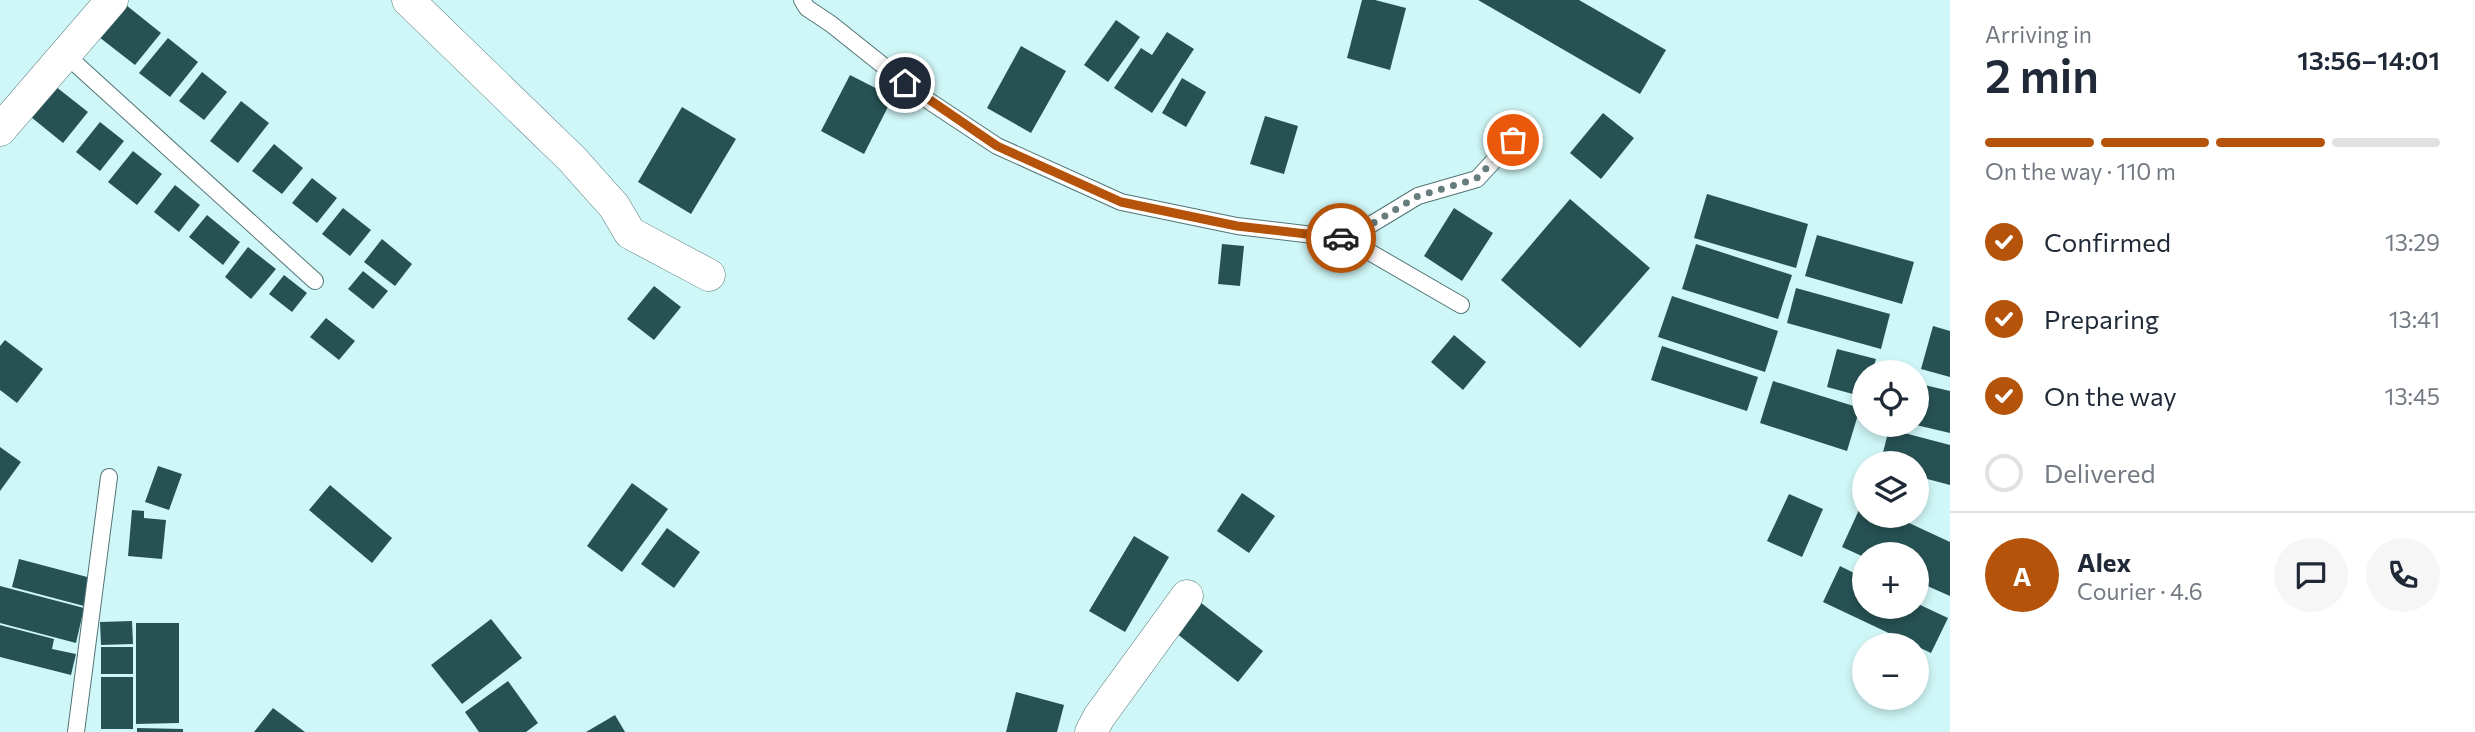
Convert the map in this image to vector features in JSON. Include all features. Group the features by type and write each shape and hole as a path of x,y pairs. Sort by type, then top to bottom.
{"street":[{"path":"0,130 112,0"},
{"path":"408,0 572,159 614,206 629,233 709,275"},
{"path":"1091,732 1099,716 1188,596"}],"lane":[{"path":"802,0 807,8 920,95 997,146 1121,202 1237,226 1347,239 1461,305"},
{"path":"66,55 315,281"},
{"path":"1347,239 1418,196 1476,179 1513,140"},
{"path":"76,732 108,477"}],"building":[{"path":"1362,0 1375,0 1406,8 1390,70 1347,58"},
{"path":"1478,0 1579,0 1666,50 1640,94"},
{"path":"126,5 161,33 135,65 99,37"},
{"path":"1116,20 1140,37 1108,82 1084,65"},
{"path":"1167,32 1194,49 1152,113 1114,88 1141,48 1152,55"},
{"path":"168,38 198,62 170,97 139,73"},
{"path":"1021,46 1066,71 1031,133 987,108"},
{"path":"202,72 227,92 204,120 179,101"},
{"path":"850,75 893,97 864,154 821,131"},
{"path":"1182,78 1206,92 1186,127 1162,113"},
{"path":"55,86 88,112 63,143 31,117"},
{"path":"241,101 269,123 238,163 210,141"},
{"path":"682,107 736,139 691,214 638,182"},
{"path":"1603,113 1634,138 1601,179 1570,153"},
{"path":"1265,116 1298,126 1284,174 1250,164"},
{"path":"100,122 124,141 100,171 76,152"},
{"path":"274,144 303,168 282,194 252,171"},
{"path":"133,151 162,174 137,205 108,182"},
{"path":"312,178 337,198 317,223 292,203"},
{"path":"175,185 200,205 179,232 154,212"},
{"path":"1707,194 1808,224 1796,268 1694,238"},
{"path":"1570,199 1650,268 1580,348 1501,280"},
{"path":"343,208 371,230 350,256 322,234"},
{"path":"1454,208 1493,233 1462,281 1424,256"},
{"path":"207,215 240,242 223,265 189,237"},
{"path":"1817,235 1914,262 1902,304 1805,276"},
{"path":"382,239 412,264 395,286 364,262"},
{"path":"1222,244 1244,246 1240,286 1218,284"},
{"path":"1696,244 1792,275 1778,319 1682,289"},
{"path":"248,247 276,269 251,299 225,277"},
{"path":"363,271 388,291 373,309 348,289"},
{"path":"284,275 307,293 292,312 269,294"},
{"path":"654,286 681,307 654,340 627,319"},
{"path":"1796,288 1890,314 1881,349 1787,323"},
{"path":"1672,296 1778,331 1765,372 1658,337"},
{"path":"326,318 355,341 339,360 310,337"},
{"path":"1933,326 1950,331 1950,377 1929,371 1929,360 1924,360"},
{"path":"1454,335 1486,362 1463,390 1431,362"},
{"path":"5,340 43,369 17,403 0,390 0,346"},
{"path":"1662,346 1758,377 1747,411 1651,380"},
{"path":"1837,349 1876,359 1852,360 1852,394 1827,387"},
{"path":"1773,381 1852,406 1852,434 1847,451 1760,423"},
{"path":"1929,386 1950,391 1950,433 1929,428"},
{"path":"1887,437 1920,437 1950,445 1950,485 1929,479 1929,451 1883,451"},
{"path":"0,447 21,462 0,491"},
{"path":"158,466 182,474 169,510 145,502"},
{"path":"632,483 668,509 622,572 587,546"},
{"path":"330,485 392,538 372,563 309,510"},
{"path":"1242,493 1275,516 1249,553 1217,531"},
{"path":"1789,494 1823,509 1802,557 1767,541"},
{"path":"132,510 144,511 144,518 166,520 162,559 128,556"},
{"path":"1852,525 1852,528 1920,528 1950,542 1950,596 1929,587 1929,542 1852,542 1852,552 1842,547"},
{"path":"667,528 700,552 674,588 641,564"},
{"path":"1134,536 1169,557 1125,632 1089,611"},
{"path":"19,559 91,578 84,606 12,587"},
{"path":"1840,566 1852,572 1852,616 1823,602"},
{"path":"0,586 84,608 76,643 0,623"},
{"path":"1200,602 1263,651 1238,682 1176,633"},
{"path":"1929,609 1948,618 1931,653 1929,633 1889,633 1859,619 1929,619"},
{"path":"491,619 522,658 462,704 431,665"},
{"path":"132,621 133,644 101,645 100,622"},
{"path":"136,623 179,623 179,723 136,724"},
{"path":"0,625 54,639 52,649 76,654 71,675 0,657"},
{"path":"101,647 133,647 133,674 101,674"},
{"path":"101,677 133,677 133,729 101,729"},
{"path":"508,681 538,723 526,732 479,732 465,712"},
{"path":"1016,692 1064,705 1057,732 1006,732"},
{"path":"273,708 305,732 254,732"},
{"path":"615,715 625,732 586,732"},
{"path":"137,728 183,729 183,732 137,732"}],"way so far":[{"path":"1341,238 1347,239 1418,196 1476,179 1513,140"}],"route":[{"path":"905,83 997,146 1121,202 1237,226 1341,238"}]}
